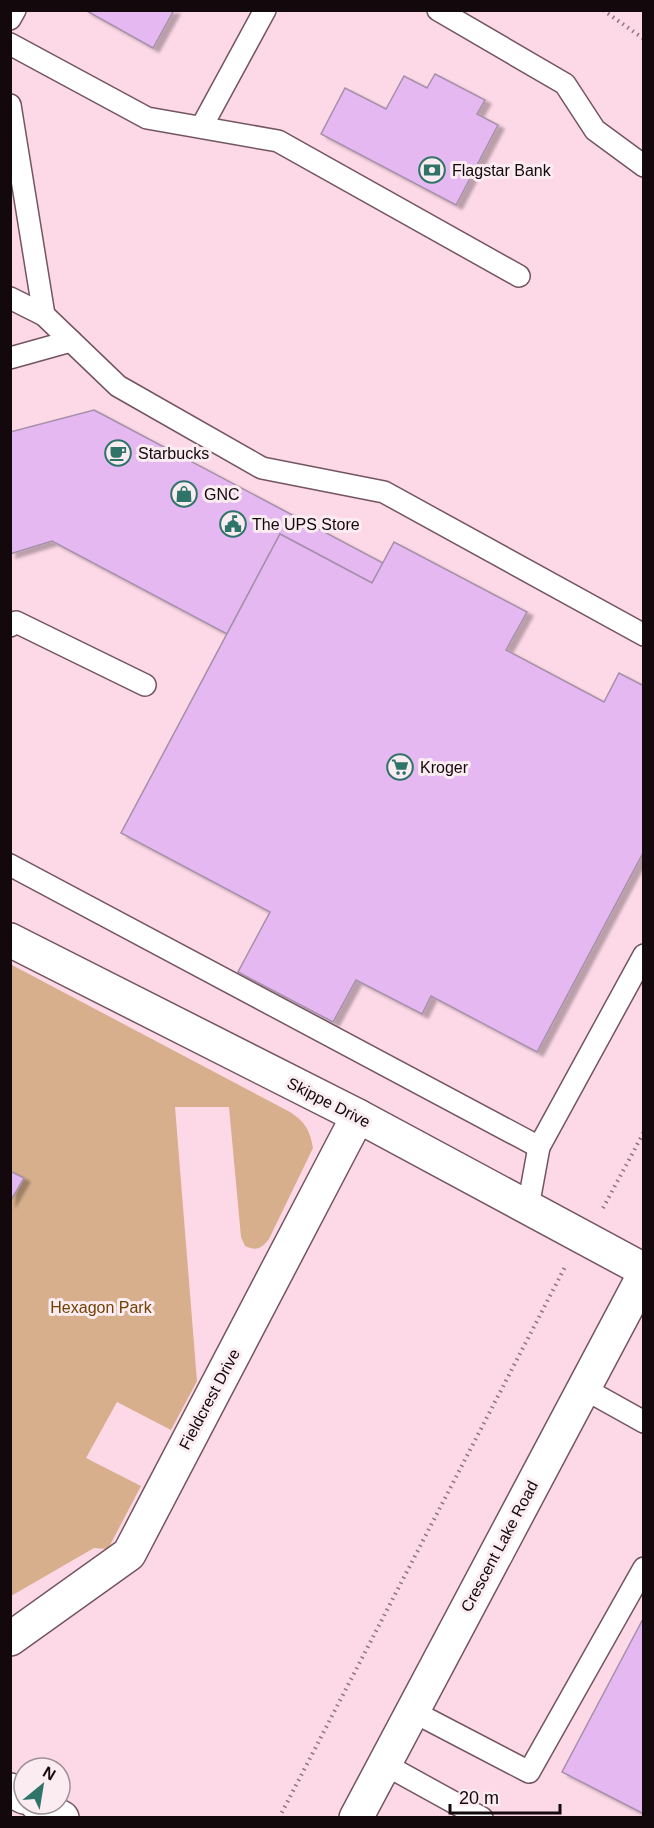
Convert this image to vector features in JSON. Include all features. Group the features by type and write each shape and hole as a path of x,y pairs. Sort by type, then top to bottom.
{"street":[{"name":"Skippe Drive","path":"10,940 358,1116 644,1270"},
{"name":"Fieldcrest Drive","path":"10,1639 129,1554 358,1116"},
{"name":"Crescent Lake Road","path":"356,1818 644,1275"}],"lane":[{"path":"10,19 15,10"},
{"path":"202,126 265,10"},
{"path":"438,10 565,84 595,130 644,166"},
{"path":"10,44 147,118 278,141 519,276"},
{"path":"10,105 44,315"},
{"path":"10,298 44,315 118,386 262,468 384,492 644,635"},
{"path":"10,358 71,341"},
{"path":"10,626 16,622 145,685"},
{"path":"10,865 539,1147"},
{"path":"528,1207 539,1147 644,955"},
{"path":"583,1388 644,1422"},
{"path":"412,1712 529,1772 644,1568"},
{"path":"384,1764 482,1818"}],"path":[{"path":"603,10 644,39"},
{"path":"279,1818 562,1272 612,1194 644,1132"}],"green space":[{"name":"Hexagon Park","path":"10,964 290,1112 306,1127 313,1148 269,1239 256,1249 249,1248 245,1246 241,1237 229,1107 175,1107 197,1381 171,1430 117,1402 86,1458 141,1486 108,1549 94,1548 11,1596"}],"building":[{"path":"85,10 174,10 153,48"},
{"name":"Flagstar Bank","path":"435,74 485,100 477,114 498,125 456,205 321,134 345,88 386,109 404,76 427,88"},
{"path":"94,410 383,563 372,583 280,534 227,634 52,541 10,554 10,432"},
{"name":"Kroger","path":"280,534 372,583 394,542 527,612 506,650 604,702 619,673 644,686 644,851 537,1052 431,996 422,1014 356,980 333,1022 238,972 270,912 121,833"},
{"path":"10,1171 24,1178 10,1202"},
{"path":"644,1617 644,1814 562,1772"}],"place":[{"name":"Flagstar Bank","path":"432,170"},
{"name":"Starbucks","path":"118,453"},
{"name":"GNC","path":"184,494"},
{"name":"The UPS Store","path":"233,524"},
{"name":"Kroger","path":"400,767"}]}
